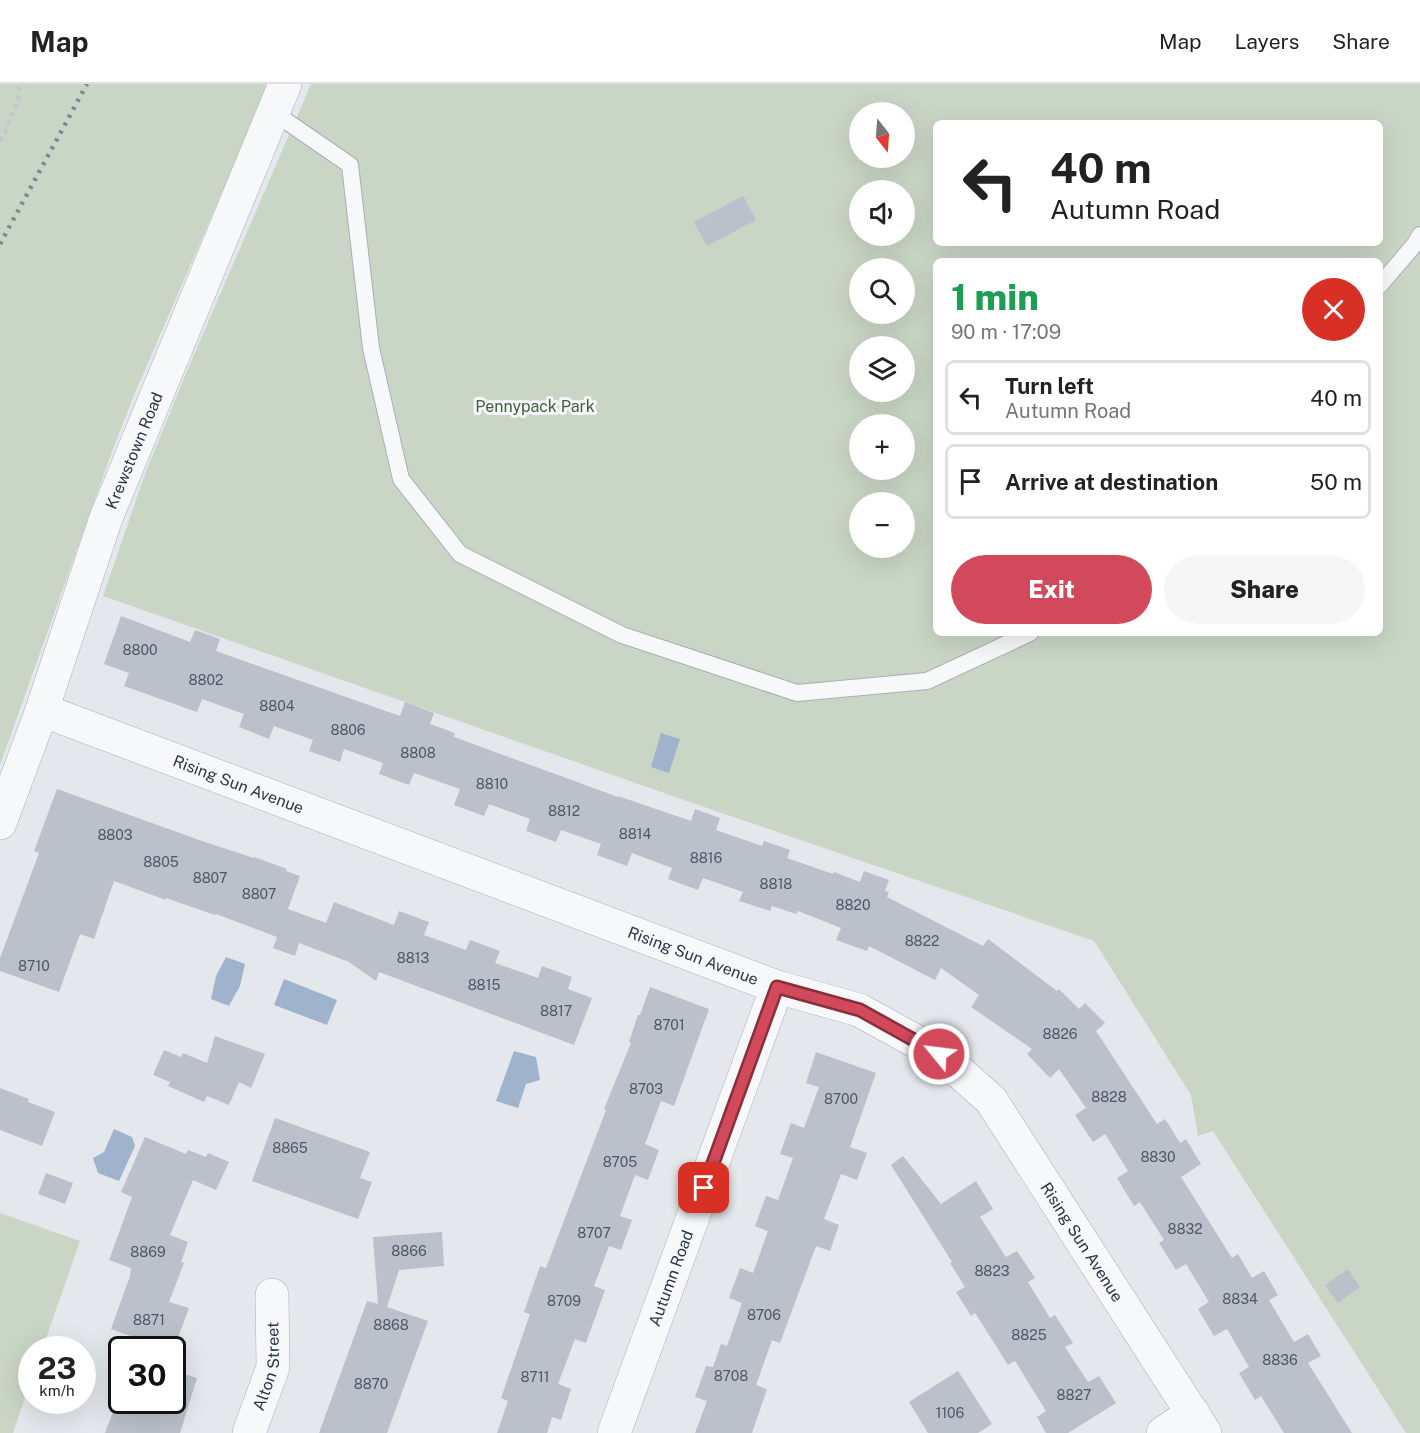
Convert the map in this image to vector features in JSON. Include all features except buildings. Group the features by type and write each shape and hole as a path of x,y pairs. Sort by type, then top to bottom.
{"street":[{"name":"Krewstown Road","path":"0,823 42,710 106,518 279,98"},
{"name":"Rising Sun Avenue","path":"42,710 777,987 860,1010 939,1054 991,1100 1198,1423"},
{"name":"Autumn Road","path":"614,1433 777,987"},
{"name":"Alton Street","path":"249,1433 273,1367 272,1295"},
{"path":"1163,1433 1198,1423"}],"lane":[{"path":"279,98 350,165 370,348 401,479 460,554 622,635 797,693 927,681 1024,636"},
{"path":"1383,282 1418,242"}],"path":[{"path":"0,141 19,96 19,84"}],"green space":[{"path":"0,84 269,84 134,395 0,765"},
{"name":"Pennypack Park","path":"311,84 1420,84 1420,1433 1406,1433 1213,1131 1198,1136 1191,1095 1094,941 103,596 145,474"},
{"path":"0,1213 80,1241 47,1336 18,1336 19,1414 13,1433 0,1433"}],"water":[{"path":"661,733 680,739 669,773 651,767"},
{"path":"226,957 245,964 240,986 229,1006 211,999 216,976"},
{"path":"284,979 337,1000 327,1025 274,1005"},
{"path":"514,1051 536,1057 540,1080 526,1084 518,1108 496,1101"},
{"path":"114,1129 132,1137 135,1146 119,1181 98,1173 93,1158 104,1152"}],"railway":[{"path":"0,244 87,84"}],"route":[{"path":"704,1188 777,987 860,1010 939,1054"}]}
